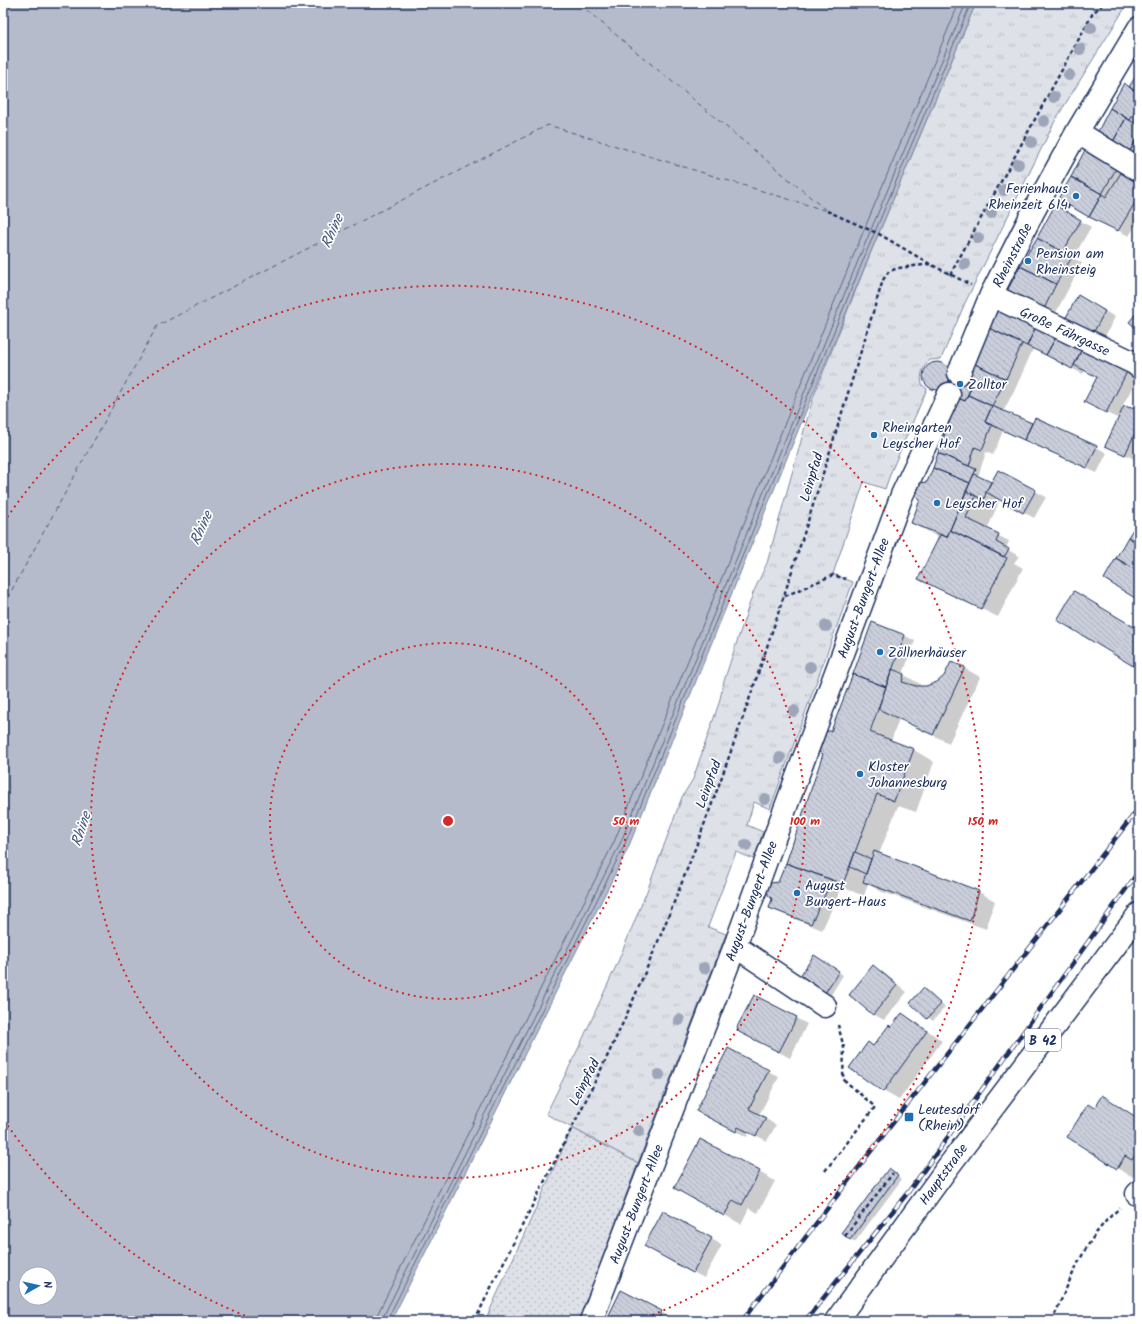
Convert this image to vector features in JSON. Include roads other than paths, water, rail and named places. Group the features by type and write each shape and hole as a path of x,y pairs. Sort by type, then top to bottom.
{"street":[{"name":"Rheinstraße","path":"961,367 991,296 1036,206 1077,132 1139,28"},
{"path":"1077,132 1139,170"},
{"name":"Große Fährgasse","path":"991,296 1137,362"},
{"name":"August-Bungert-Allee","path":"591,1321 735,946 902,495 949,394"},
{"name":"Hauptstraße","path":"836,1321 948,1167 1139,914"},
{"path":"735,946 826,1006"}],"water":[{"name":"Rhine","path":"3,3 976,3 870,254 628,848 391,1321 3,1321"}],"railway":[{"path":"742,1321 868,1155 1139,808"},
{"path":"805,1321 909,1191 1139,871"}],"place":[{"name":"Ferienhaus Rheinzeit 614","path":"1076,196"},
{"name":"Pension am Rheinsteig","path":"1028,261"},
{"name":"Zolltor","path":"960,384"},
{"name":"Rheingarten Leyscher Hof","path":"874,435"},
{"name":"Leyscher Hof","path":"937,503"},
{"name":"Zöllnerhäuser","path":"880,652"},
{"name":"Kloster Johannesburg","path":"860,774"},
{"name":"August Bungert-Haus","path":"797,893"},
{"name":"Leutesdorf (Rhein)","path":"909,1117"}]}
